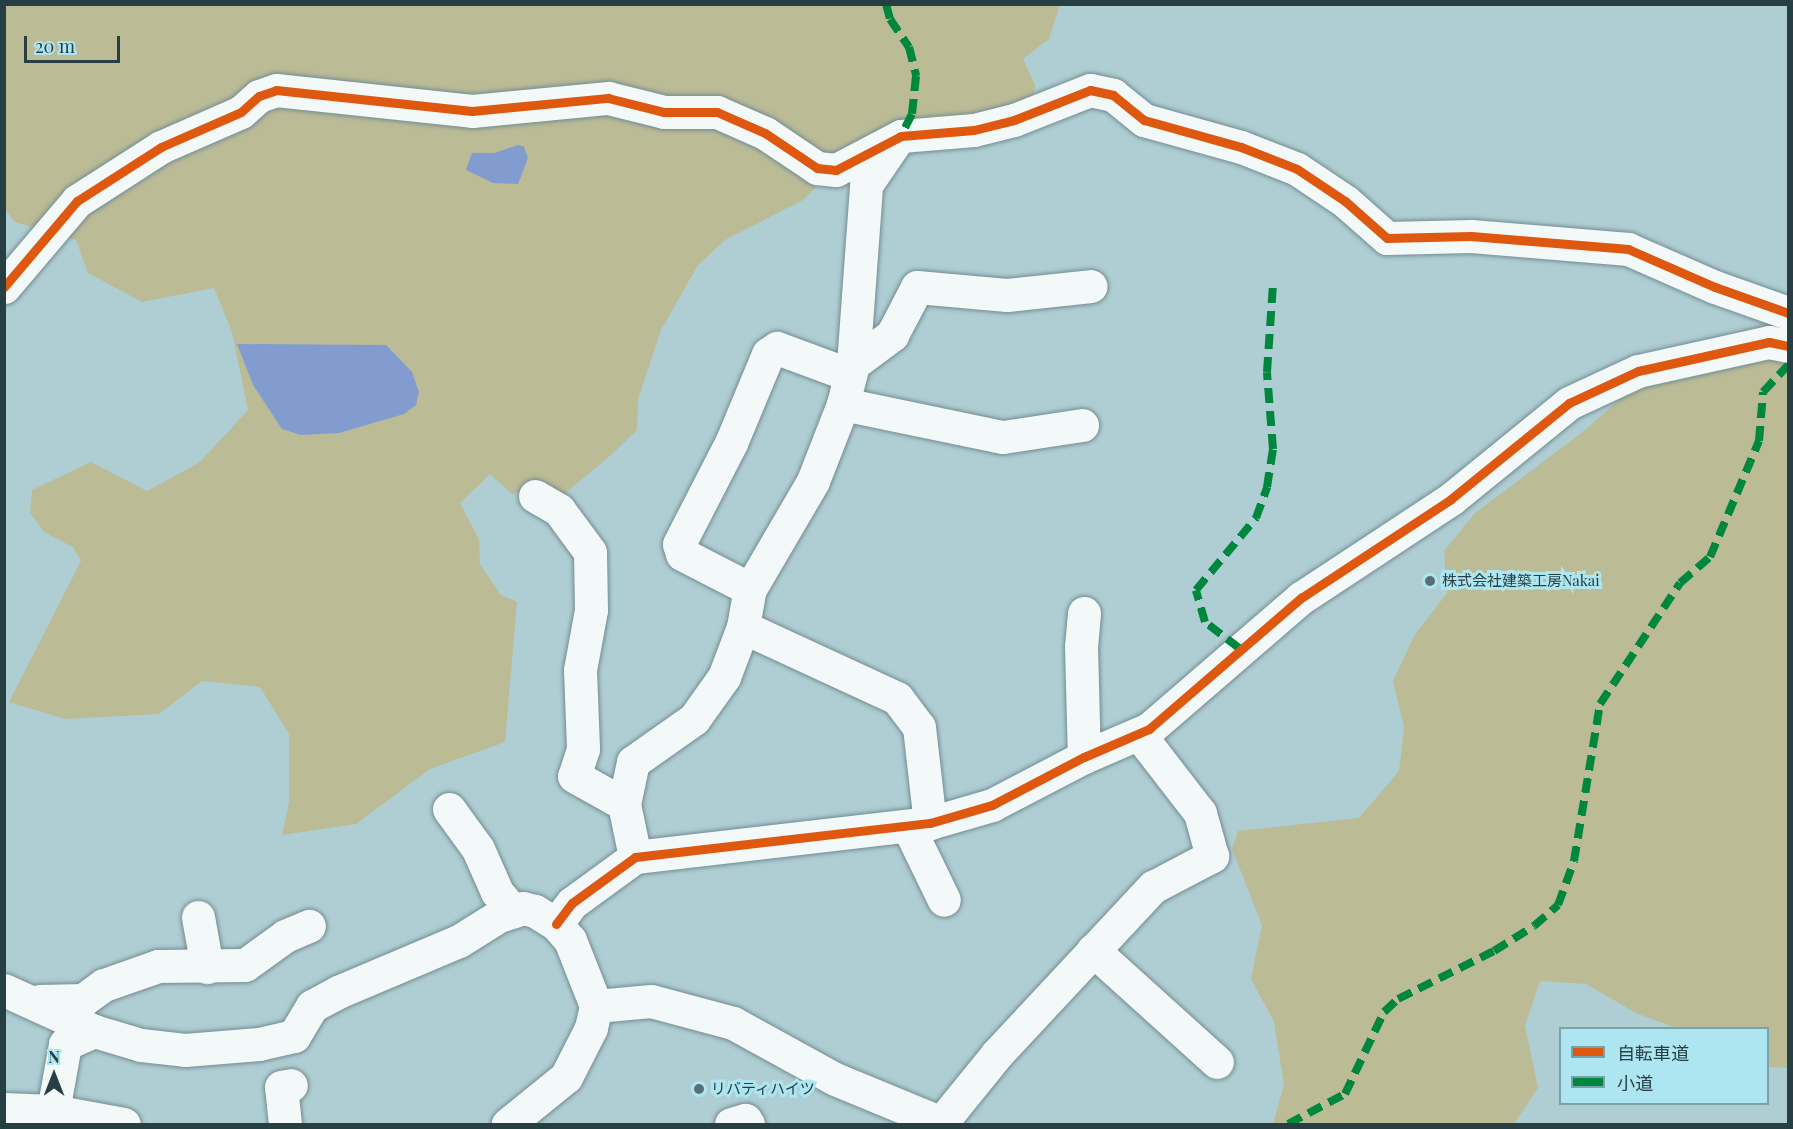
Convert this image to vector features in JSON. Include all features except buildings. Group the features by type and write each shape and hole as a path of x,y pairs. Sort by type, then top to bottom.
{"street":[{"path":"4,287 77,201 161,147 240,112 260,96 276,90 472,111 608,98 664,112 717,112 765,134 817,168 836,170 901,136 974,130 1014,120 1090,90 1113,95 1144,120 1241,147 1297,169 1345,201 1387,237 1471,236 1628,249 1715,287 1788,313"},
{"path":"635,857 624,804 633,762 694,719 724,677 742,627 750,589 813,481 849,381 866,185 901,136"},
{"path":"849,381 892,335 917,287 1007,295 1091,286"},
{"path":"556,924 572,903 635,857 919,825 992,805 1084,757 1149,729 1301,598 1451,499 1569,404 1602,385 1648,368 1769,342 1788,346"},
{"path":"750,589 682,554 679,544 732,443 768,354 777,348 849,381 1003,436 1082,425"},
{"path":"535,496 559,510 590,552 591,610 580,670 583,749 574,776 624,804"},
{"path":"1084,613 1084,757"},
{"path":"742,627 897,698 919,727 919,825 944,900"},
{"path":"596,1006 651,1002 733,1023 836,1079 923,1121 997,1054 1153,887 1212,856 1200,813 1139,734"},
{"path":"448,809 478,849 497,892 513,911"},
{"path":"15,995 94,1031 141,1045 185,1050 260,1044 294,1036 312,1006 459,941 513,911 523,908 535,911 556,924 570,940 596,1006 591,1028 566,1077 543,1114 508,1125"},
{"path":"198,917 207,967"},
{"path":"15,995 62,1004 83,1000 104,986 158,966 245,965 285,936 309,926"},
{"path":"1093,950 1217,1062"},
{"path":"53,1111 65,1044 94,1031"},
{"path":"285,1125 281,1087 291,1085"},
{"path":"4,1109 53,1111 124,1125"},
{"path":"731,1125 745,1120 748,1125"}],"green space":[{"path":"4,5 1060,5 1049,39 1023,59 1035,85 1033,103 843,160 803,200 725,240 698,265 661,330 638,400 637,430 563,495 544,486 512,494 490,474 460,503 479,539 480,564 501,595 517,602 505,742 430,769 356,824 282,835 289,802 289,734 260,687 202,681 159,714 65,719 9,702 81,561 73,547 44,532 30,513 32,490 91,462 147,491 200,462 248,410 232,332 214,288 142,302 88,273 76,240 15,222 5,210"},
{"path":"1776,356 1788,360 1788,1068 1769,1067 1769,1027 1673,1027 1636,1013 1586,984 1540,981 1525,1026 1538,1088 1514,1124 1273,1124 1284,1085 1274,1022 1251,979 1262,925 1232,849 1238,831 1359,818 1399,771 1404,727 1393,681 1414,636 1447,593 1444,551 1475,513 1584,431 1633,387"}],"water":[{"path":"518,145 524,147 528,158 518,184 493,183 466,170 472,153 494,153"},
{"path":"237,344 386,345 412,372 419,392 416,405 404,414 339,433 301,435 282,429 253,385"}],"marked path":[{"path":"886,4 890,19 909,47 916,76 912,114 901,136"},
{"path":"1239,648 1205,622 1196,590 1256,518 1267,487 1273,449 1267,372 1273,283"},
{"path":"1288,1124 1345,1094 1384,1012 1398,999 1494,951 1534,926 1558,905 1574,861 1600,704 1680,583 1710,557 1759,441 1763,392 1788,365"}],"cycle path":[{"path":"4,287 77,201 161,147 241,112 259,96 276,90 472,111 608,98 664,112 717,112 765,133 817,168 836,170 901,136 974,130 1014,120 1090,90 1113,95 1144,120 1241,147 1297,169 1345,201 1387,238 1471,236 1628,249 1715,287 1788,313"},
{"path":"556,924 572,903 635,857 930,823 992,805 1084,757 1149,729 1301,598 1451,499 1569,403 1638,371 1769,342 1788,346"}],"place":[{"name":"株式会社建築工房Nakai","path":"1430,581"},
{"name":"リバティハイツ","path":"699,1089"}]}
